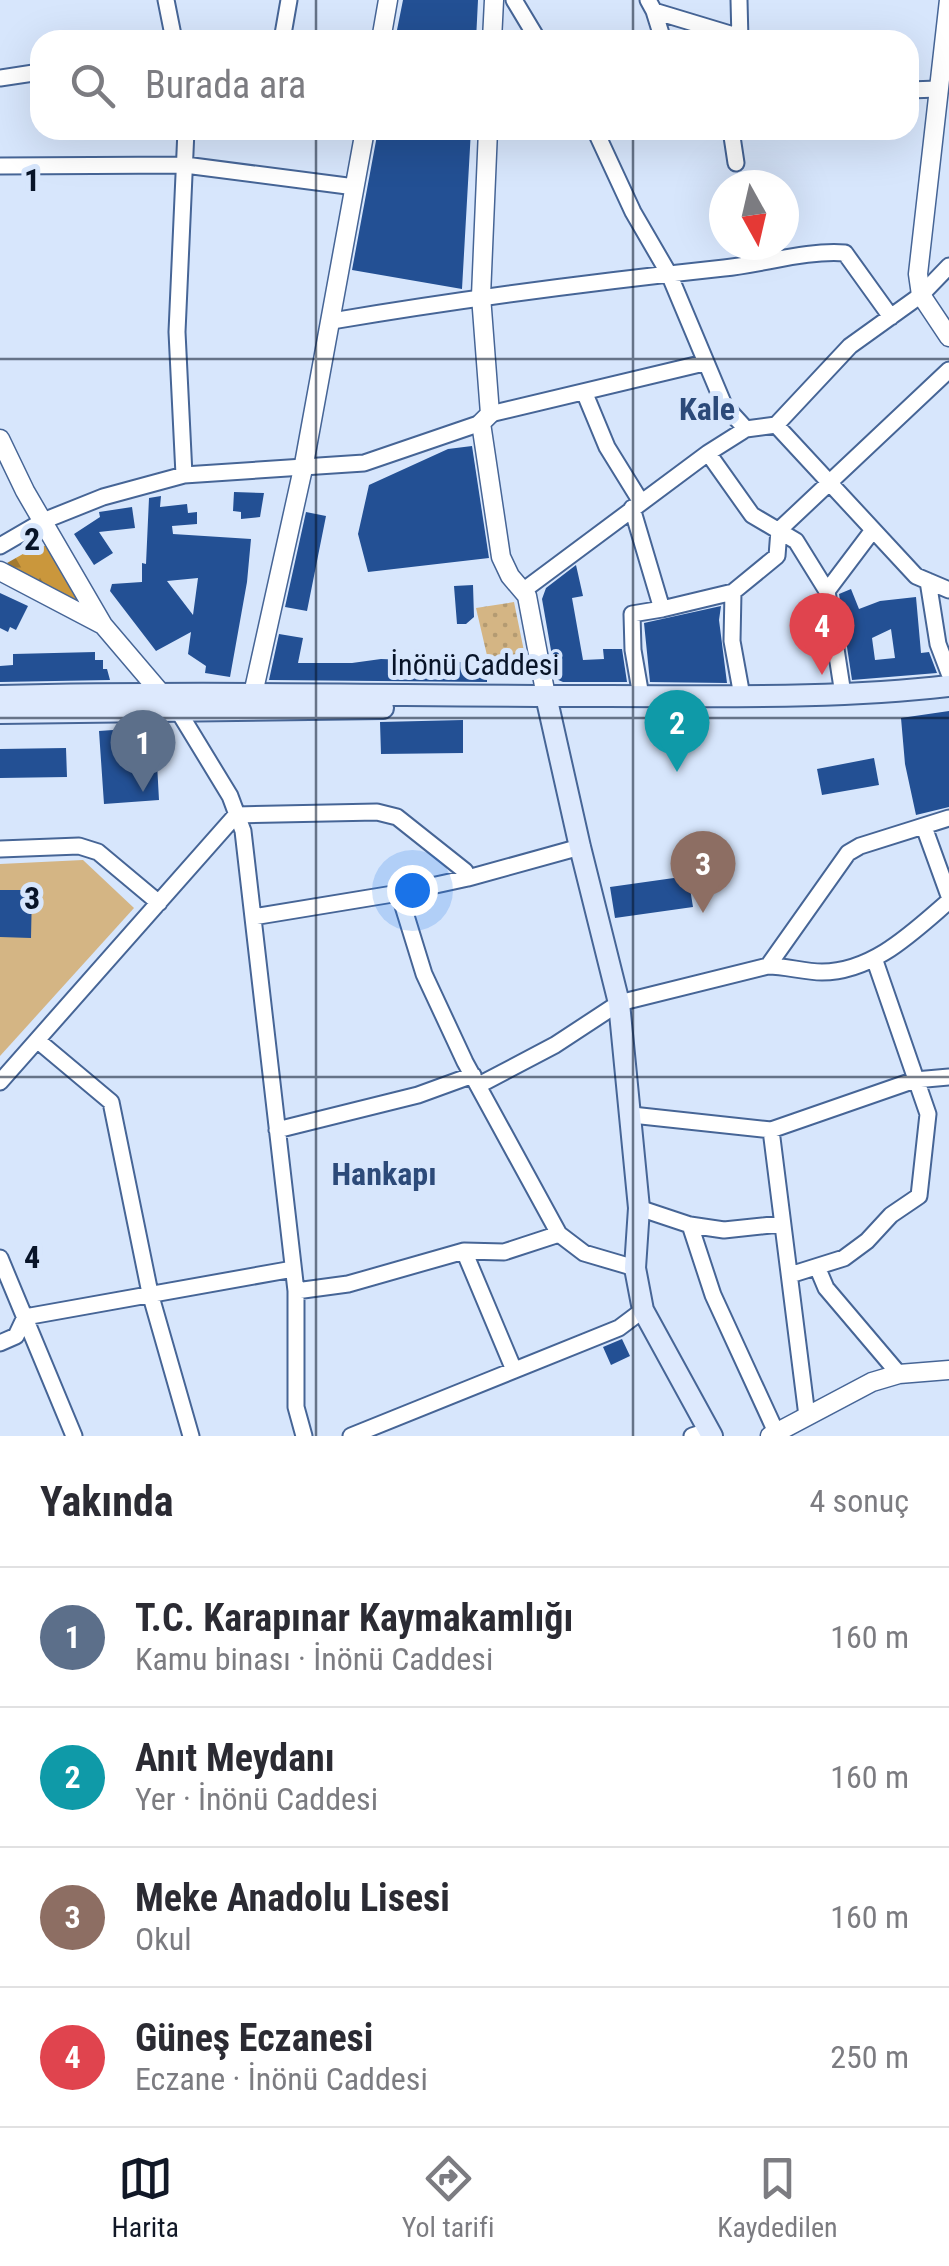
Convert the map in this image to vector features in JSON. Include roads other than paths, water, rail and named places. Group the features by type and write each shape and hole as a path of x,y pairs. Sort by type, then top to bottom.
{"main road":[{"name":"İnönü Caddesi","path":"547,702 640,696 843,694 949,686"},
{"name":"İnönü Caddesi","path":"0,696 160,692 252,700 845,708 949,698"},
{"name":"İnönü Caddesi","path":"0,712 176,709 252,700"},
{"path":"547,702 620,1003 639,1208 635,1268 643,1310 704,1434"}],"street":[{"path":"166,0 172,30"},
{"path":"284,30 290,0"},
{"path":"383,30 388,0"},
{"path":"492,30 494,0"},
{"path":"514,0 532,30"},
{"path":"739,0 743,30"},
{"path":"948,0 918,274 921,295 949,338"},
{"path":"651,6 719,30"},
{"path":"651,6 659,30"},
{"path":"0,78 30,74"},
{"path":"919,90 938,89"},
{"path":"184,474 178,332 186,140"},
{"path":"252,700 304,464 363,140"},
{"path":"488,140 481,296 485,419 501,556 510,576 524,590 547,702"},
{"path":"600,140 633,212 668,274 724,405 746,429"},
{"path":"732,140 736,164"},
{"path":"0,166 185,165 354,187"},
{"path":"332,321 481,296 766,264 827,252 845,253 891,316"},
{"path":"524,590 708,453 746,429 776,425 850,346 921,295 949,266"},
{"path":"0,546 44,520 184,474 364,463 485,419 704,363"},
{"path":"640,696 632,614 734,592 778,556 779,530 949,370"},
{"path":"585,394 637,505 662,608"},
{"path":"776,425 916,576 949,590"},
{"path":"0,439 24,491 103,624 176,709 230,796 243,831 294,1269 296,1407 304,1436"},
{"path":"708,453 752,515 796,541 828,591 843,694"},
{"path":"828,591 873,530"},
{"path":"0,570 103,624"},
{"path":"928,581 938,644 949,673"},
{"path":"734,592 732,640 742,696"},
{"path":"0,1082 236,815 378,812 397,817 465,871 468,878"},
{"path":"768,966 848,854 860,846 949,818"},
{"path":"277,1130 476,1080 555,1045 620,1003 768,966 827,972 874,958 898,946 949,899 924,826"},
{"path":"0,849 79,846 98,852 159,903"},
{"path":"253,917 398,893 580,847"},
{"path":"398,893 424,974 559,1234 584,1253 635,1268"},
{"path":"790,1275 844,1258 867,1241 891,1214 919,1196 928,1114 874,958"},
{"path":"37,1040 110,1102 150,1293 191,1436"},
{"path":"632,1115 771,1130 915,1080 949,1077"},
{"path":"771,1130 807,1416"},
{"path":"639,1208 690,1225 724,1230 781,1224"},
{"path":"690,1225 713,1295 773,1434 840,1396 899,1374 949,1370"},
{"path":"296,1291 348,1284 464,1252 504,1252 559,1234"},
{"path":"464,1252 514,1370"},
{"path":"0,1258 74,1436"},
{"path":"24,1317 294,1269"},
{"path":"818,1269 826,1288 899,1374"},
{"path":"351,1436 619,1328 643,1310"},
{"path":"0,1343 16,1336 24,1317"}],"place":[{"name":"Güneş Eczanesi","path":"822,675"},
{"name":"Anıt Meydanı","path":"677,772"},
{"name":"T.C. Karapınar Kaymakamlığı","path":"143,792"},
{"name":"Meke Anadolu Lisesi","path":"703,913"}],"district":[{"name":"Kale","path":"707,409"},
{"name":"Hankapı","path":"384,1174"}]}
